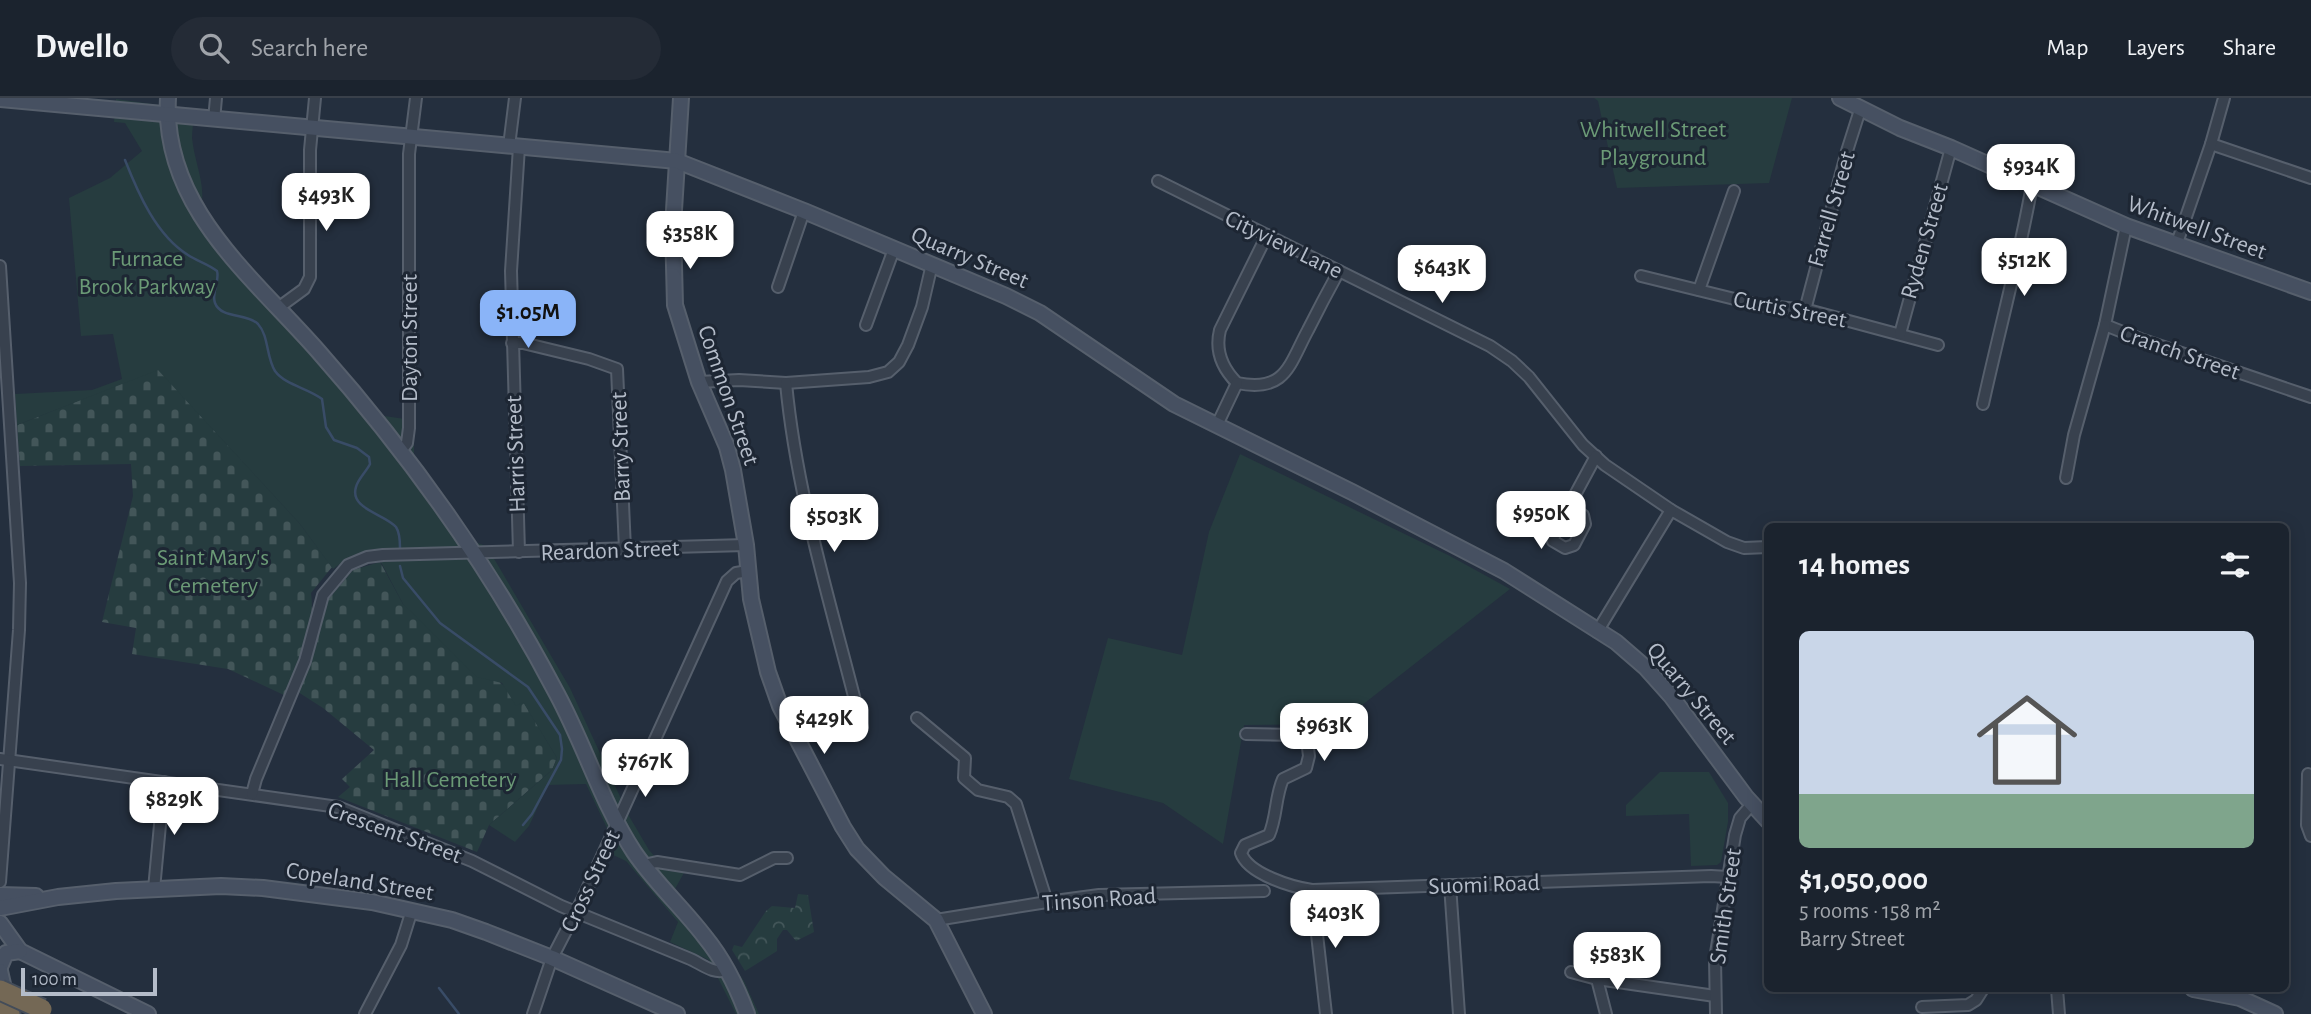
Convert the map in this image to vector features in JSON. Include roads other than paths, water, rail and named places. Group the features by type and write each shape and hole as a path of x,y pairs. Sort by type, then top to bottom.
{"highway":[{"path":"0,990 44,1012"},
{"path":"0,998 44,1012"},
{"path":"0,1010 10,1014"}],"main road":[{"path":"168,98 169,140 173,158 196,207 234,260 317,349 401,451 474,554 558,694 617,823 644,865 706,937 726,970 747,1014"},
{"name":"Common Street","path":"681,98 673,226 675,305 699,382 727,447 746,545 758,634 768,672 780,706 819,783 857,849 884,877 936,920 984,1014"},
{"name":"Whitwell Street","path":"1840,98 1860,110 2126,226 2311,292"},
{"name":"Quarry Street","path":"0,99 68,102 214,120 677,162 804,211 932,264 1040,313 1174,404 1504,571 1630,654 1660,682 1764,817"},
{"name":"Copeland Street","path":"0,908 58,897 221,886 262,888 372,902 452,920 552,958 677,1014"},
{"name":"Copeland Street","path":"0,895 58,897"},
{"path":"18,905 4,929 20,951 148,1014"},
{"path":"10,1014 0,969 6,953 20,951"},
{"path":"2209,992 2240,998 2275,1014"}],"street":[{"path":"214,120 216,98"},
{"path":"278,308 304,289 310,277 311,129 315,98"},
{"name":"Dayton Street","path":"401,451 407,443 409,428 410,137 416,98"},
{"name":"Harris Street","path":"514,98 510,271 519,552"},
{"path":"2177,243 2224,98"},
{"name":"Farrell Street","path":"1805,310 1860,110"},
{"path":"2211,144 2311,178"},
{"name":"Ryden Street","path":"1900,334 1951,148"},
{"name":"Cityview Lane","path":"1158,180 1490,346 1529,377 1572,432 1605,465 1671,510 1727,542 1744,548 1764,547"},
{"path":"1983,404 1998,330 2019,255 2032,185"},
{"path":"1699,290 1734,191"},
{"path":"778,287 804,211"},
{"name":"Cranch Street","path":"2126,226 2105,325 2311,397"},
{"path":"1267,235 1220,330 1217,342 1223,364 1237,383 1260,385 1272,382 1288,370 1339,271"},
{"path":"866,325 894,249"},
{"path":"699,382 738,380 786,383 869,377 888,372 899,362 908,345 922,307 932,264"},
{"path":"0,267 4,381 20,583 5,760 0,882"},
{"name":"Curtis Street","path":"1642,276 1759,305 1805,310 1938,345"},
{"path":"2066,478 2074,435 2105,325"},
{"name":"Barry Street","path":"512,343 523,343 589,359 617,369 625,549"},
{"path":"786,383 797,467 862,728"},
{"path":"1217,425 1237,383"},
{"path":"1568,508 1596,456"},
{"path":"1597,632 1671,510"},
{"name":"Reardon Street","path":"253,794 256,779 305,661 321,598 340,573 354,562 374,555 746,545"},
{"name":"Cross Street","path":"533,1014 552,958 576,912 727,581 736,573 748,571"},
{"path":"917,718 965,758 964,778 978,790 1007,797 1016,804 1047,902"},
{"name":"Suomi Road","path":"1246,734 1294,735 1307,740 1309,756 1306,768 1283,779 1269,835 1245,845 1241,853 1244,862 1253,869 1296,888 1312,890 1728,877"},
{"name":"Crescent Street","path":"5,760 344,809 472,861 531,892 716,972 726,970"},
{"path":"2308,774 2307,825 2311,836"},
{"path":"154,889 164,782"},
{"name":"Smith Street","path":"1716,1014 1715,960 1728,877 1737,826 1752,804"},
{"path":"644,865 657,862 740,875 774,858 787,858"},
{"path":"1450,885 1459,1014"},
{"path":"1312,890 1326,1014"},
{"name":"Tinson Road","path":"936,920 1099,895 1264,891"},
{"path":"365,1014 401,944 412,910"},
{"path":"1571,972 1597,979 1715,996"},
{"path":"1597,979 1606,1014"},
{"path":"1922,1007 1968,1005 1981,992"},
{"path":"2057,992 2059,1014"}],"waterway":[{"path":"125,160 149,212 166,236 188,255 217,271 214,299 218,308 258,324 279,376 322,399 326,427 334,440 357,448 369,457 370,464 357,484 355,495 363,506 396,527 400,548"},
{"path":"400,566 403,578 440,623 528,687 560,735 561,760 532,814 523,825"},
{"path":"439,988 459,1014"}],"park label":[{"name":"Whitwell Street Playground","path":"1653,143"},
{"name":"Furnace Brook Parkway","path":"147,272"},
{"name":"Saint Mary's Cemetery","path":"213,571"},
{"name":"Hall Cemetery","path":"450,779"}]}
